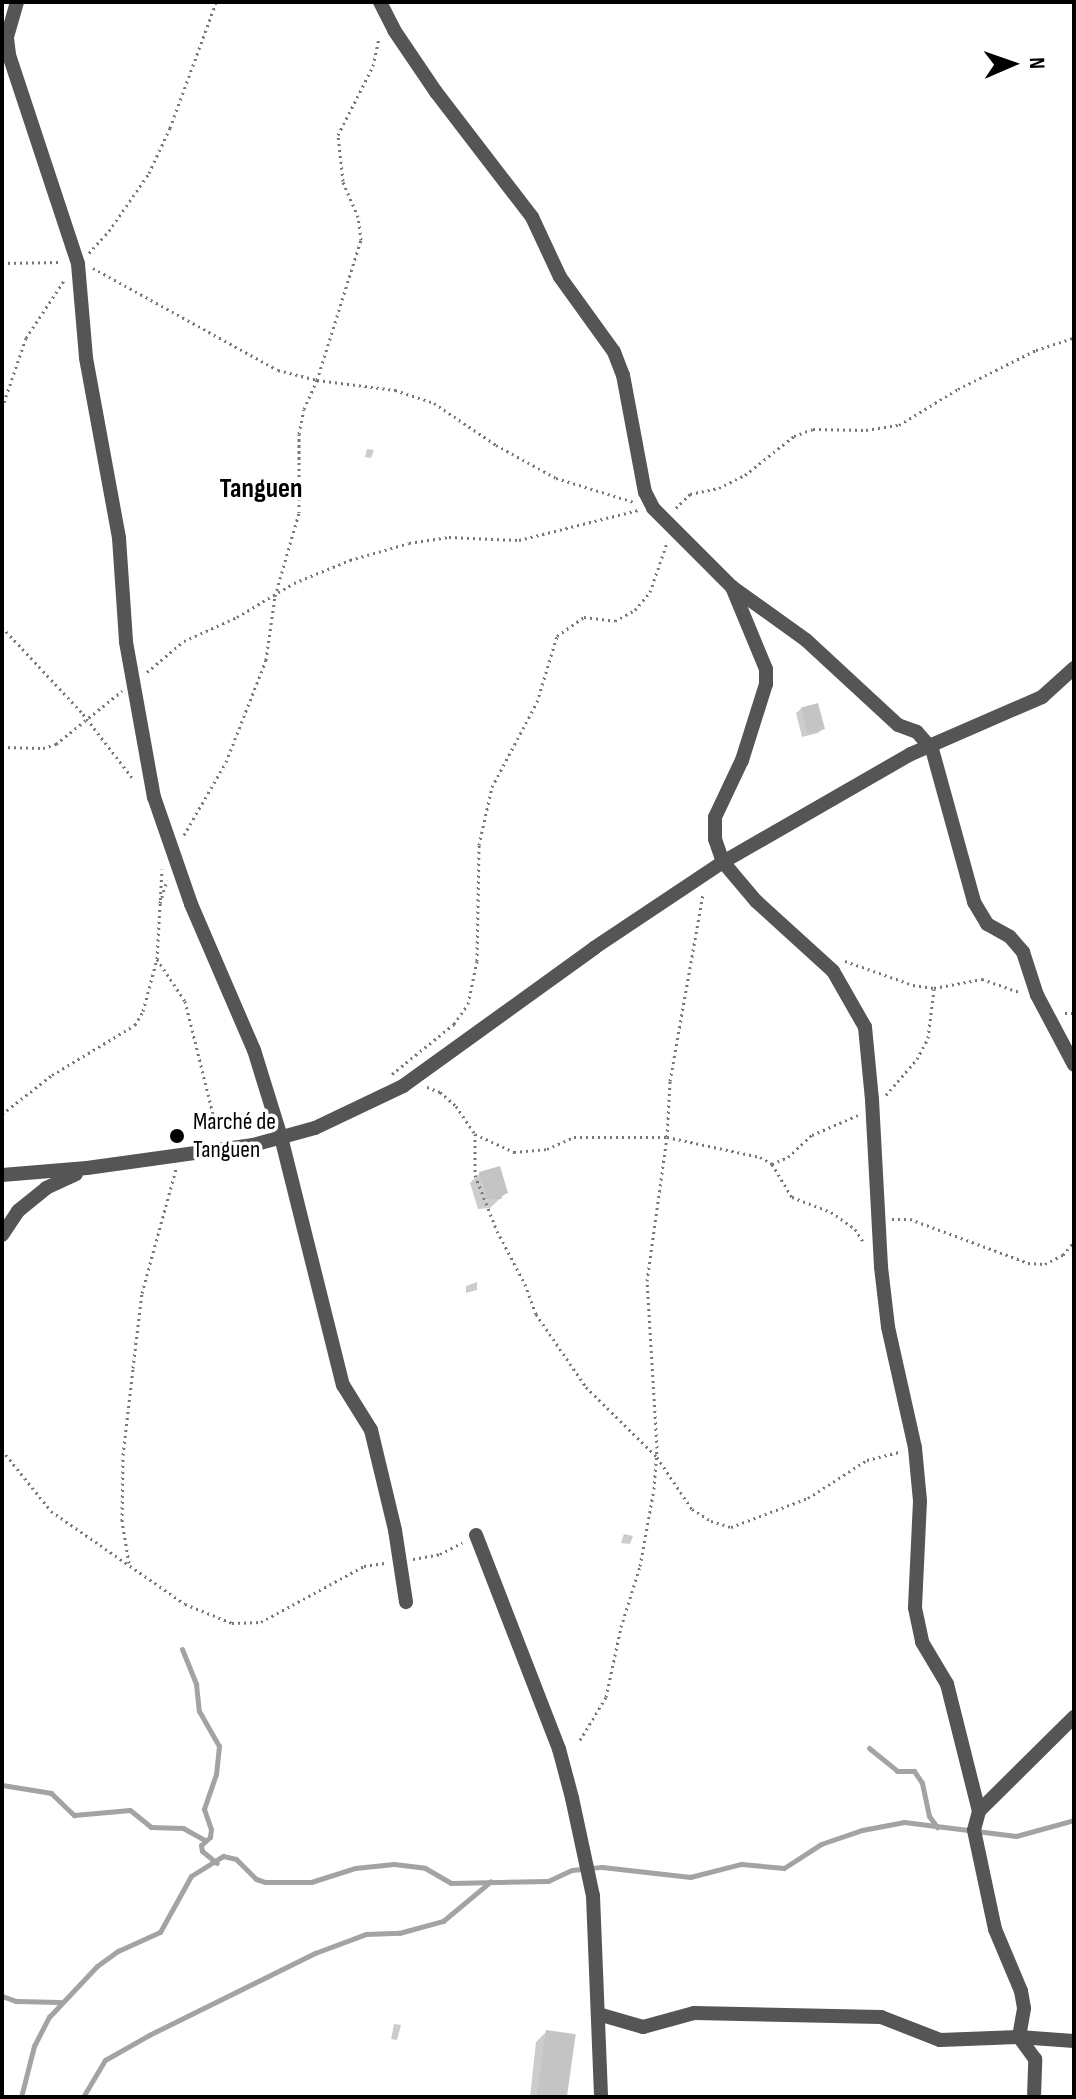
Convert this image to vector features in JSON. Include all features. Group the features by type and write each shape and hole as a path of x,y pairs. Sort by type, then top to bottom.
{"street":[{"path":"17,2 7,38 9,55 78,264 86,358 119,538 132,683 168,857 254,1050 281,1137 343,1385 371,1430 395,1530 406,1602"},
{"path":"380,2 394,30 436,92 532,217 560,277 614,352 623,375 645,492 653,508 732,587 806,640 898,725 917,732 929,746 942,775 974,902 987,924 1010,937 1023,952 1041,1004 1074,1065"},
{"path":"732,587 766,669 766,684 742,760 715,817 715,839 723,862 756,901 833,971 865,1027 881,1267 888,1327 915,1448 920,1501 915,1608 922,1642 947,1684 979,1811 975,1848 995,1929 1021,1991 1024,2008 1019,2037 1035,2059 1034,2097"},
{"path":"2,1175 87,1168 222,1149 315,1128 403,1086 723,862 929,746 1042,697 1074,668"},
{"path":"2,1235 18,1211 46,1188 87,1168"},
{"path":"476,1535 559,1749 572,1798 593,1896 601,2097"},
{"path":"979,1811 1074,1717"},
{"path":"598,2014 643,2027 694,2013 881,2017 940,2040 1019,2037 1074,2041"}],"path":[{"path":"2,408 26,338 58,286 109,231 149,173 170,128 216,2"},
{"path":"2,1114 52,1075 135,1025 143,1011 157,959 160,903 168,857 226,762 266,660 275,596 299,513 299,434 304,409 317,380 361,240 358,217 343,181 338,135 373,66 380,34"},
{"path":"2,263 78,264 102,270 247,356 278,370 317,380 395,390 434,403 496,445 556,478 653,508"},
{"path":"382,1095 393,1073 454,1024 468,1004 477,961 479,845 492,787 537,702 557,636 584,617 615,621 635,610 650,592 662,566 679,501 745,475 794,436 813,429 866,430 899,425 958,389 1023,357 1074,338"},
{"path":"2,747 43,748 66,737 184,641 275,596 294,583 350,560 409,543 449,537 519,540 600,517 653,508"},
{"path":"2,627 86,718 138,785 154,797"},
{"path":"160,903 168,857"},
{"path":"580,1740 606,1697 621,1627 640,1566 657,1457 647,1281 667,1137 670,1081 700,925 706,873"},
{"path":"836,958 913,985 934,988 982,979 1061,1013 1074,1013"},
{"path":"157,959 185,1001 222,1149"},
{"path":"403,1086 425,1086 440,1092 456,1106 475,1134 514,1152 547,1149 574,1137 667,1137 722,1152 760,1157 772,1164 792,1197 831,1212 855,1229 881,1267"},
{"path":"475,1134 475,1175 536,1314 586,1387 657,1457 692,1509 711,1521 731,1527 808,1498 867,1460 915,1448"},
{"path":"129,1563 122,1521 123,1455 142,1293 164,1205 181,1155"},
{"path":"855,1229 879,1226 895,1217 910,1219 1028,1263 1045,1264 1063,1255 1074,1242"},
{"path":"2,1450 51,1511 185,1604 232,1623 261,1622 364,1566 440,1554 476,1535"}],"building":[{"path":"818,703 825,729 808,734 801,708"},
{"path":"500,1166 508,1193 501,1196 502,1199 487,1199 479,1172"},
{"path":"546,2030 576,2034 567,2097 537,2096"}],"waterway":[{"path":"182,1649 196,1684 199,1711 219,1746 216,1774 204,1809 211,1829 210,1837 201,1845 202,1851 217,1863"},
{"path":"869,1748 897,1771 914,1771 922,1783 929,1816 937,1827"},
{"path":"2,1785 51,1793 74,1815 130,1810 151,1827 183,1828 206,1841"},
{"path":"21,2097 34,2046 49,2017 97,1966 118,1951 160,1932 191,1876 223,1856 236,1859 256,1879 265,1882 311,1882 355,1868 394,1864 425,1868 451,1883 548,1881 572,1870 602,1867 690,1877 741,1864 784,1868 821,1844 862,1830 904,1822 1016,1836 1074,1820"},
{"path":"83,2097 105,2060 149,2035 315,1953 366,1934 399,1933 443,1921 491,1881"},
{"path":"2,1996 16,2001 60,2002"}],"place":[{"name":"Marché de Tanguen","path":"177,1136"}],"district":[{"name":"Tanguen","path":"261,489"}]}
